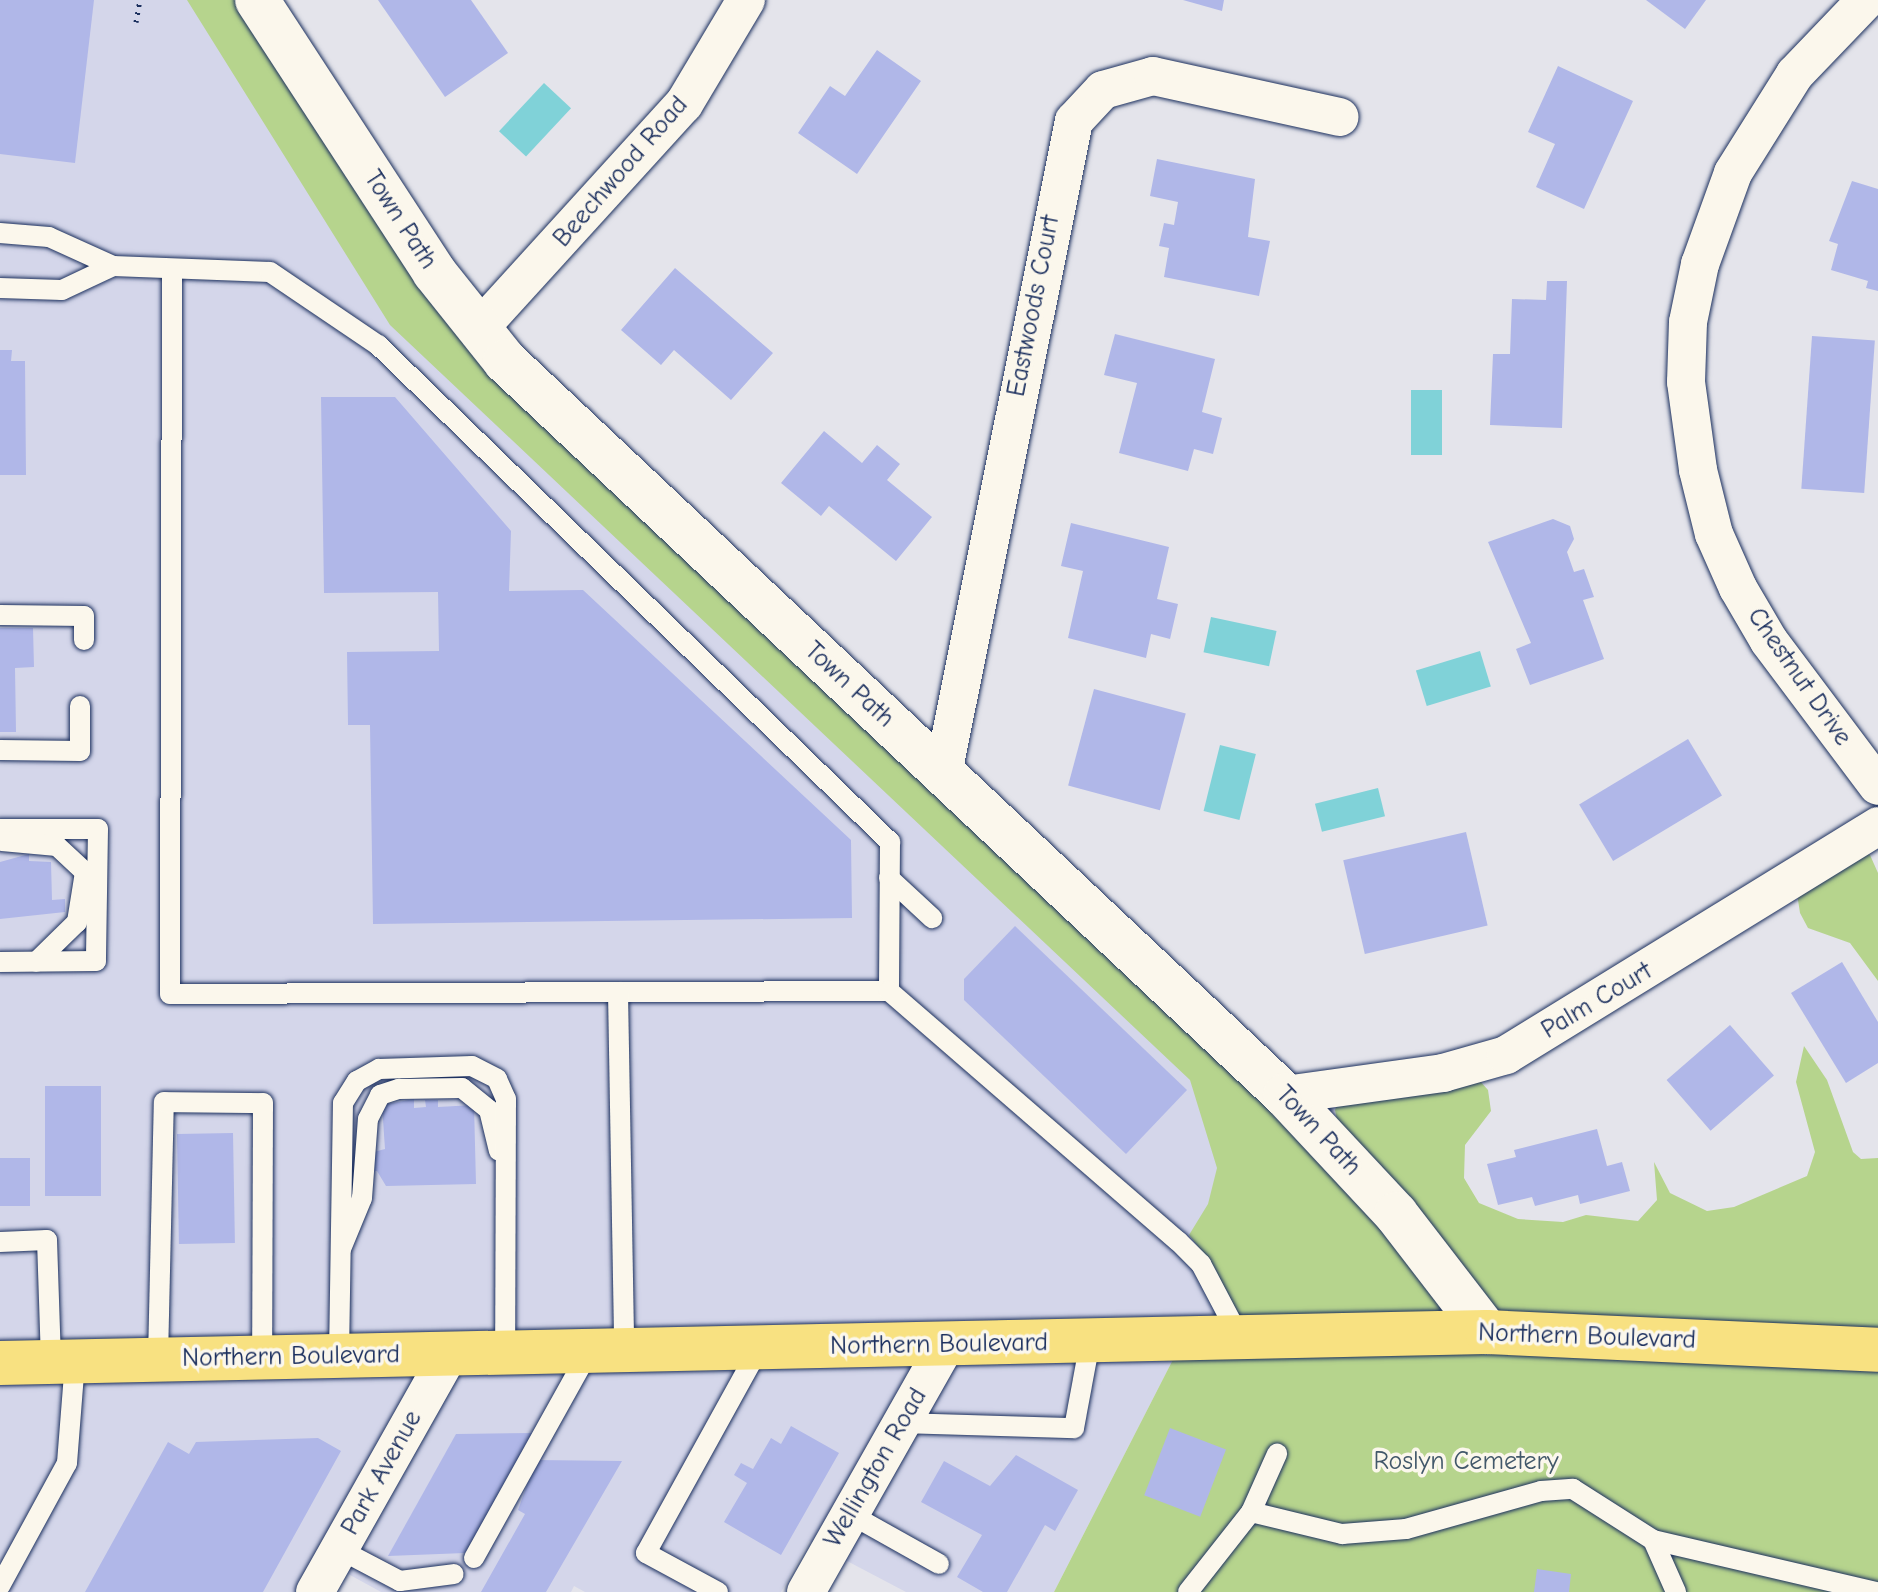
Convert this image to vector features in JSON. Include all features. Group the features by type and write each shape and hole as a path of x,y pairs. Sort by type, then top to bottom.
{"main road":[{"name":"Northern Boulevard","path":"0,1363 1487,1332 1878,1350"}],"street":[{"name":"Town Path","path":"257,0 478,330 1285,1095 1396,1214 1487,1332"},
{"name":"Beechwood Road","path":"478,330 684,104 746,0"},
{"name":"Chestnut Drive","path":"1866,0 1795,74 1733,173 1700,264 1688,322 1686,382 1701,483 1738,588 1769,641 1878,786"},
{"name":"Eastwoods Court","path":"943,774 1074,121 1103,90 1153,76 1340,117"},
{"name":"Palm Court","path":"1285,1095 1443,1073 1506,1055 1878,826"},
{"name":"Wellington Road","path":"806,1592 946,1345"},
{"name":"Park Avenue","path":"315,1592 449,1354"}],"lane":[{"path":"0,233 49,237 113,266 270,272 378,345 890,842 889,991"},
{"path":"0,288 62,290 113,266"},
{"path":"172,269 170,994 889,991 1141,1204 1201,1264 1240,1338"},
{"path":"0,615 84,616 84,640"},
{"path":"0,750 80,751 80,706"},
{"path":"0,829 98,829 96,961 0,962"},
{"path":"0,841 57,846 85,872 77,922 36,962"},
{"path":"889,878 932,918"},
{"path":"474,1558 606,1351 624,1215 618,992"},
{"path":"339,1356 339,1122 348,1092 368,1074 472,1066 487,1071 506,1099 505,1353"},
{"path":"339,1253 362,1198 370,1107 388,1092 447,1086 473,1093 489,1110 506,1177"},
{"path":"158,1359 164,1102 263,1103 262,1357"},
{"path":"0,1242 47,1240 63,1361 67,1463 0,1586"},
{"path":"902,1423 1074,1428 1090,1342"},
{"path":"718,1592 646,1553 759,1348"},
{"path":"1188,1592 1251,1512 1277,1454"},
{"path":"1251,1512 1342,1534 1406,1529 1541,1491 1573,1489 1653,1540 1854,1592 1876,1592"},
{"path":"850,1514 939,1564"},
{"path":"1653,1540 1676,1592"},
{"path":"339,1549 400,1581 454,1574"}],"path":[{"path":"136,22 140,0"}],"shaded area":[{"path":"0,0 257,0 434,272 1396,1214 1183,1340 1054,1592 906,1592 809,1541 781,1592 585,1592 574,1586 571,1592 381,1592 330,1564 314,1592 0,1592"}],"green space":[{"name":"Roslyn Cemetery","path":"187,0 256,0 434,272 1339,1130 1335,1110 1342,1089 1472,1072 1488,1090 1491,1111 1465,1145 1464,1178 1479,1203 1518,1219 1563,1222 1586,1215 1638,1221 1657,1200 1654,1162 1670,1193 1707,1211 1734,1207 1807,1176 1815,1152 1796,1082 1804,1046 1827,1080 1853,1152 1861,1159 1878,1158 1878,1592 1054,1592 1183,1340 1249,1337 1213,1265 1189,1235 1208,1204 1217,1168 1190,1080 390,325"},
{"path":"1847,841 1870,855 1878,873 1878,981 1850,943 1808,928 1800,913 1796,887"}],"water":[{"path":"544,83 571,108 526,157 499,131"},
{"path":"1411,390 1442,390 1442,455 1411,455"},
{"path":"1211,617 1277,631 1269,666 1204,652"},
{"path":"1480,651 1491,686 1427,706 1416,671"},
{"path":"1220,745 1256,754 1239,820 1204,811"},
{"path":"1378,788 1385,816 1322,832 1315,804"}],"building":[{"path":"0,0 94,0 75,163 0,154"},
{"path":"378,0 471,0 508,53 445,97"},
{"path":"1183,0 1224,0 1222,11"},
{"path":"1646,0 1706,0 1685,29"},
{"path":"877,50 921,81 857,174 798,133 830,86 845,96"},
{"path":"1558,66 1633,101 1584,209 1536,187 1555,144 1528,132"},
{"path":"1157,159 1255,179 1248,237 1270,241 1259,296 1164,277 1169,248 1159,246 1164,223 1174,225 1178,202 1150,196"},
{"path":"1852,181 1878,189 1878,291 1866,288 1868,281 1831,270 1838,244 1829,241"},
{"path":"675,268 773,353 731,400 674,350 661,365 621,330"},
{"path":"1547,281 1567,281 1562,428 1490,425 1493,354 1510,354 1512,299 1546,300"},
{"path":"1115,334 1215,359 1202,412 1222,418 1213,454 1194,449 1188,471 1119,453 1137,383 1104,375"},
{"path":"1812,336 1875,340 1864,493 1801,489"},
{"path":"0,350 12,350 11,361 25,361 26,475 0,475"},
{"path":"321,397 395,397 511,531 509,591 583,590 851,840 852,918 373,924 370,725 348,725 347,652 439,651 438,592 324,593"},
{"path":"824,431 862,463 877,445 900,464 887,480 932,517 896,561 829,506 821,516 781,483"},
{"path":"1553,519 1570,526 1574,539 1567,552 1574,572 1584,569 1594,597 1583,600 1604,659 1530,685 1516,649 1531,643 1488,542"},
{"path":"1071,523 1169,547 1157,599 1178,604 1170,639 1151,634 1146,658 1068,638 1083,571 1061,566"},
{"path":"0,628 33,628 34,667 15,668 16,732 0,732"},
{"path":"1094,689 1186,714 1160,810 1068,786"},
{"path":"1688,739 1722,796 1613,861 1579,804"},
{"path":"1466,832 1488,926 1365,954 1343,860"},
{"path":"29,854 29,861 51,862 52,900 65,899 65,912 0,919 0,862"},
{"path":"1015,926 1187,1090 1126,1154 964,1000 964,979"},
{"path":"1842,962 1878,1022 1878,1063 1846,1083 1791,993"},
{"path":"1730,1025 1774,1076 1711,1131 1667,1080"},
{"path":"45,1086 101,1086 101,1196 45,1196"},
{"path":"414,1099 414,1108 426,1107 425,1100 438,1100 438,1107 474,1105 476,1184 386,1186 377,1171 370,1171 370,1153 385,1149 382,1105"},
{"path":"1597,1129 1607,1166 1622,1162 1630,1191 1580,1204 1578,1195 1535,1206 1532,1197 1498,1205 1487,1164 1516,1157 1514,1150"},
{"path":"233,1133 235,1243 179,1244 177,1134"},
{"path":"0,1158 30,1158 30,1206 0,1206"},
{"path":"791,1426 839,1453 781,1555 724,1522 747,1483 734,1475 741,1463 753,1469 771,1438 781,1444"},
{"path":"1170,1428 1226,1450 1200,1517 1144,1495"},
{"path":"535,1433 465,1553 388,1556 456,1434"},
{"path":"318,1438 341,1451 263,1592 85,1592 168,1442 189,1454 196,1442"},
{"path":"1016,1455 1078,1490 1055,1531 1045,1525 1007,1592 983,1592 957,1577 982,1535 921,1502 944,1461 990,1486"},
{"path":"536,1460 622,1461 546,1592 481,1592 525,1514 518,1510"},
{"path":"1537,1569 1571,1574 1569,1592 1534,1592"}]}
